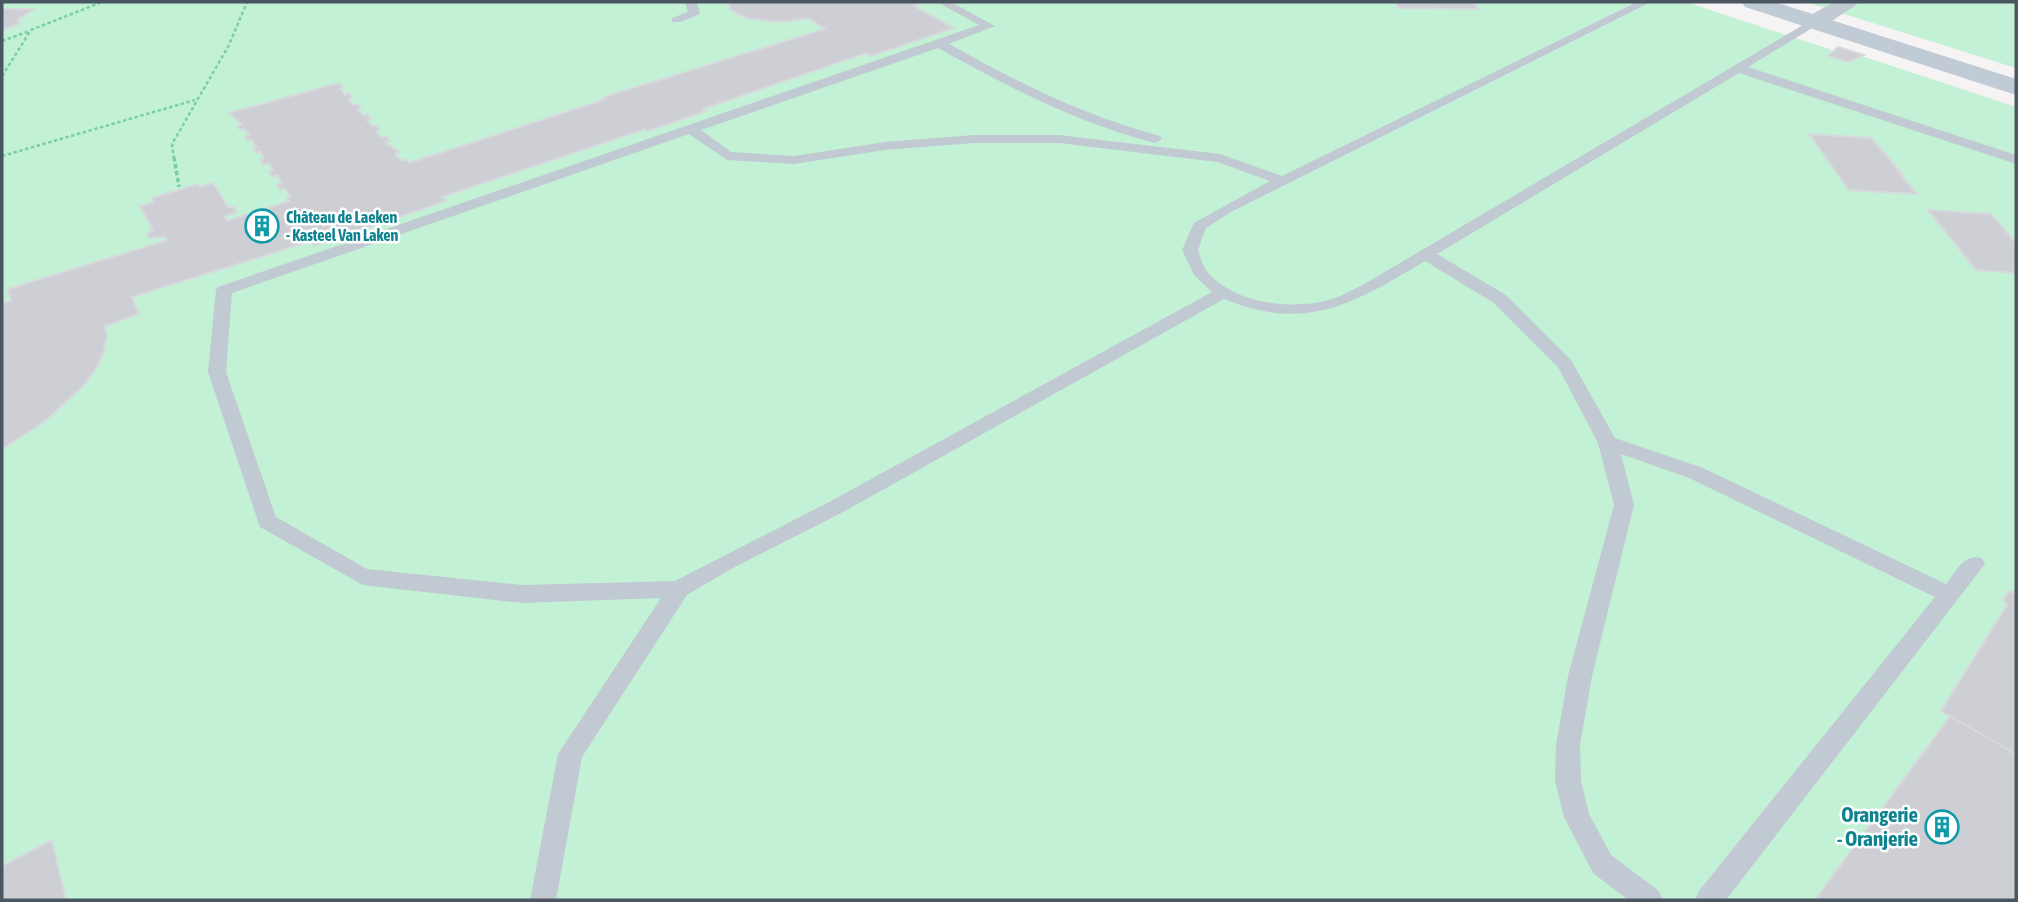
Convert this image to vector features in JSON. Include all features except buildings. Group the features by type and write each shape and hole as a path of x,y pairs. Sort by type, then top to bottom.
{"main road":[{"path":"1753,2 2016,87"}],"street":[{"path":"1815,22 1849,2"}],"lane":[{"path":"676,20 694,14 691,2"},
{"path":"943,2 989,26 224,290 217,372 267,522 363,577 522,594 679,589 838,506 1222,293"},
{"path":"1645,2 1226,209 1199,226 1190,250 1199,272 1222,293 1247,302 1286,309 1333,304 1367,289 1815,22"},
{"path":"939,43 1029,93 1102,124 1220,158 1283,181"},
{"path":"1737,68 2016,160"},
{"path":"691,129 727,156 794,160 885,146 974,139 1059,139 1220,158"},
{"path":"1425,254 1500,299 1565,364 1608,443 1624,505 1580,676 1567,745 1568,781 1577,817 1602,864 1649,900"},
{"path":"1608,443 1696,473 1950,595"},
{"path":"1709,900 1974,564"},
{"path":"543,900 570,754 679,589"}],"path":[{"path":"2,41 102,2"},
{"path":"179,187 172,144 229,45 247,2"},
{"path":"2,76 31,30"},
{"path":"2,156 196,100"}],"green space":[{"path":"2,2 1686,2 1832,50 1829,56 1847,62 1862,56 2016,107 2016,900 2,900"},
{"path":"1806,2 2016,2 2016,68"}],"place":[{"name":"Château de Laeken - Kasteel Van Laken","path":"262,226"},
{"name":"Orangerie - Oranjerie","path":"1942,827"}]}
